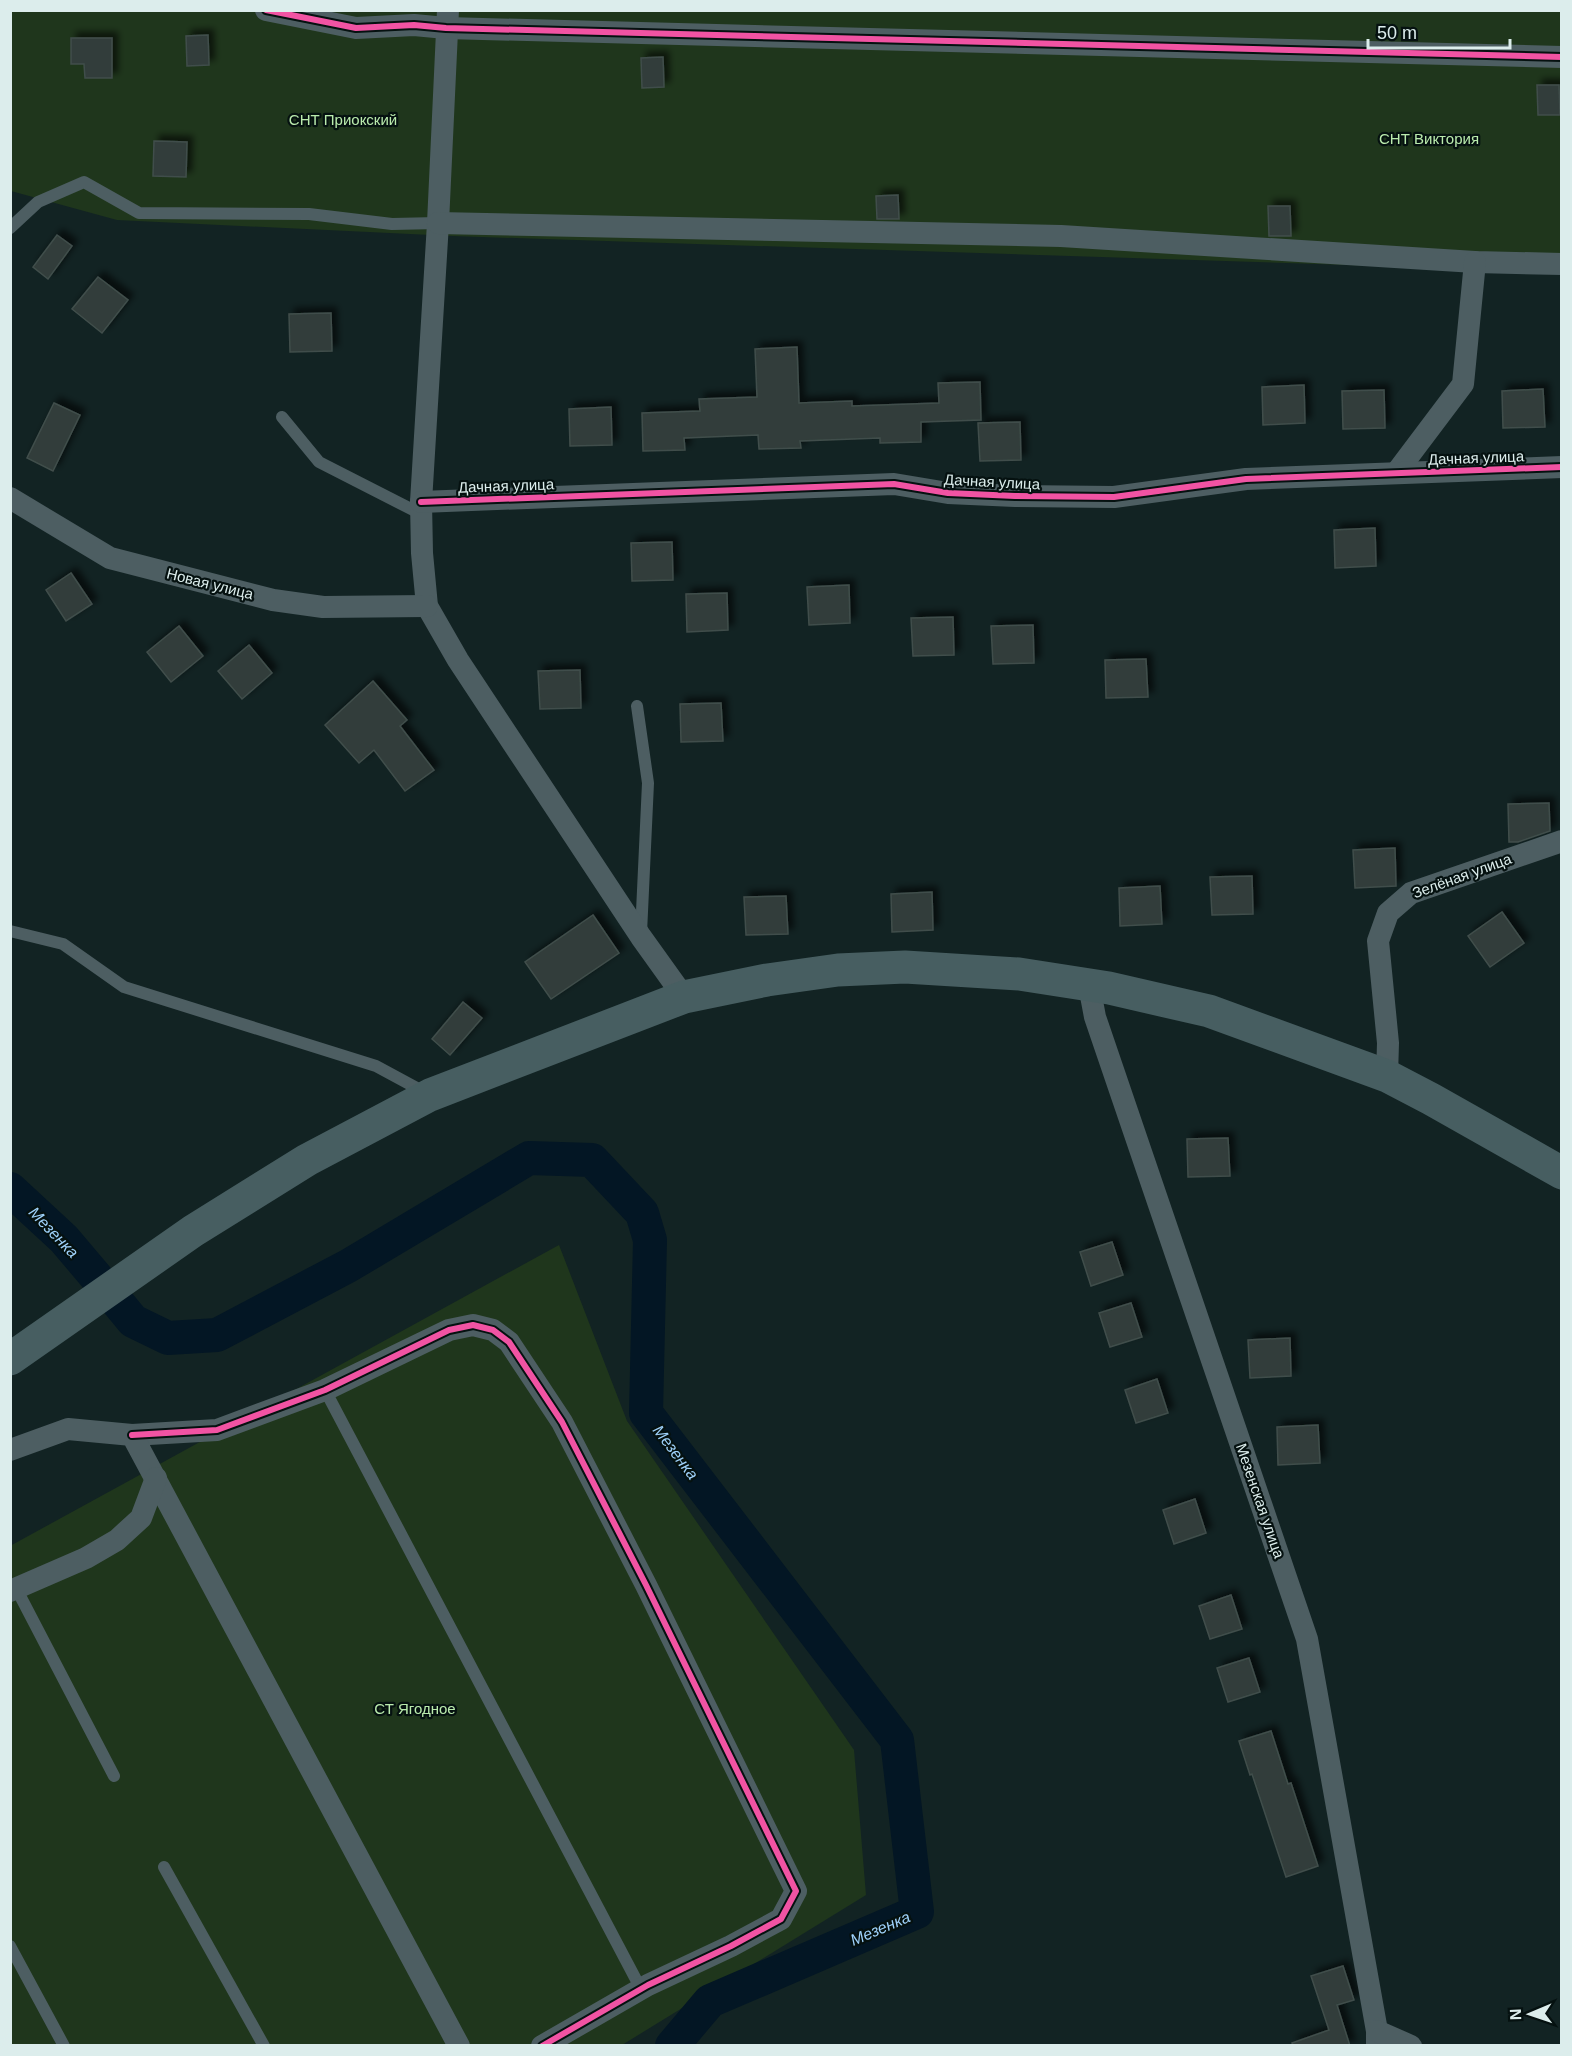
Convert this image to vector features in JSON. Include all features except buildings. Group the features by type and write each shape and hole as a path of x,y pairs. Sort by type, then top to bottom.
{"main road":[{"path":"10,1359 203,1225 307,1160 430,1095 684,997 767,980 838,970 905,967 1019,974 1089,985 1209,1011 1387,1076 1562,1173"}],"street":[{"path":"266,10 356,28 414,25 447,19 1562,57"},
{"path":"447,19 438,223 421,508 427,606 458,660 641,937 684,997"},
{"path":"438,223 1061,236 1474,262 1562,264"},
{"path":"1396,473 1463,384 1474,262"},
{"name":"Дачная улица","path":"421,508 894,484 948,493 1114,497 1246,479 1562,467"},
{"name":"Новая улица","path":"10,498 110,558 273,600 323,607 427,606"},
{"name":"Зелёная улица","path":"1387,1076 1388,1043 1378,941 1388,913 1411,892 1562,841"},
{"name":"Мезенская улица","path":"1089,985 1095,1017 1307,1639 1377,2038"},
{"path":"10,1450 68,1429 132,1435 217,1430 325,1390 449,1330 473,1325 493,1330 509,1342 562,1422 651,1596 796,1891 781,1919 641,1989 542,2046"},
{"path":"132,1435 459,2046"},
{"path":"13,1590 86,1558 117,1539 141,1518 156,1478"},
{"path":"1377,2038 1411,2046"}],"lane":[{"path":"10,228 38,202 84,182 139,213 309,214 392,224 438,223"},
{"path":"282,417 320,462 421,508"},
{"path":"637,706 648,783 641,937"},
{"path":"10,931 63,944 124,987 376,1066 430,1095"},
{"path":"325,1390 641,1989"},
{"path":"13,1590 114,1776"},
{"path":"164,1867 264,2046"},
{"path":"10,1946 64,2046"}],"green space":[{"name":"СНТ Виктория","path":"11,11 1561,11 1561,272 452,236 117,220 11,191"},
{"name":"СТ Ягодное","path":"559,1245 627,1421 854,1750 866,1895 622,2045 11,2045 10,1546"}],"waterway":[{"name":"Мезенка","path":"119,1304 133,1321 168,1338 217,1335 348,1266 529,1158 592,1160 642,1213 650,1240 646,1413 897,1740 917,1912 710,2001 672,2046"},
{"name":"Мезенка","path":"10,1189 64,1239 97,1278"}],"cycle path":[{"path":"266,10 356,28 414,25 446,28 1562,57"},
{"path":"421,502 894,484 948,493 1114,497 1246,479 1562,467"},
{"path":"132,1435 217,1430 325,1390 449,1330 473,1325 493,1330 509,1342 562,1422 646,1585 796,1891 781,1919 731,1946 648,1985 542,2046"}],"park label":[{"name":"СНТ Приокский","path":"343,120"}]}
